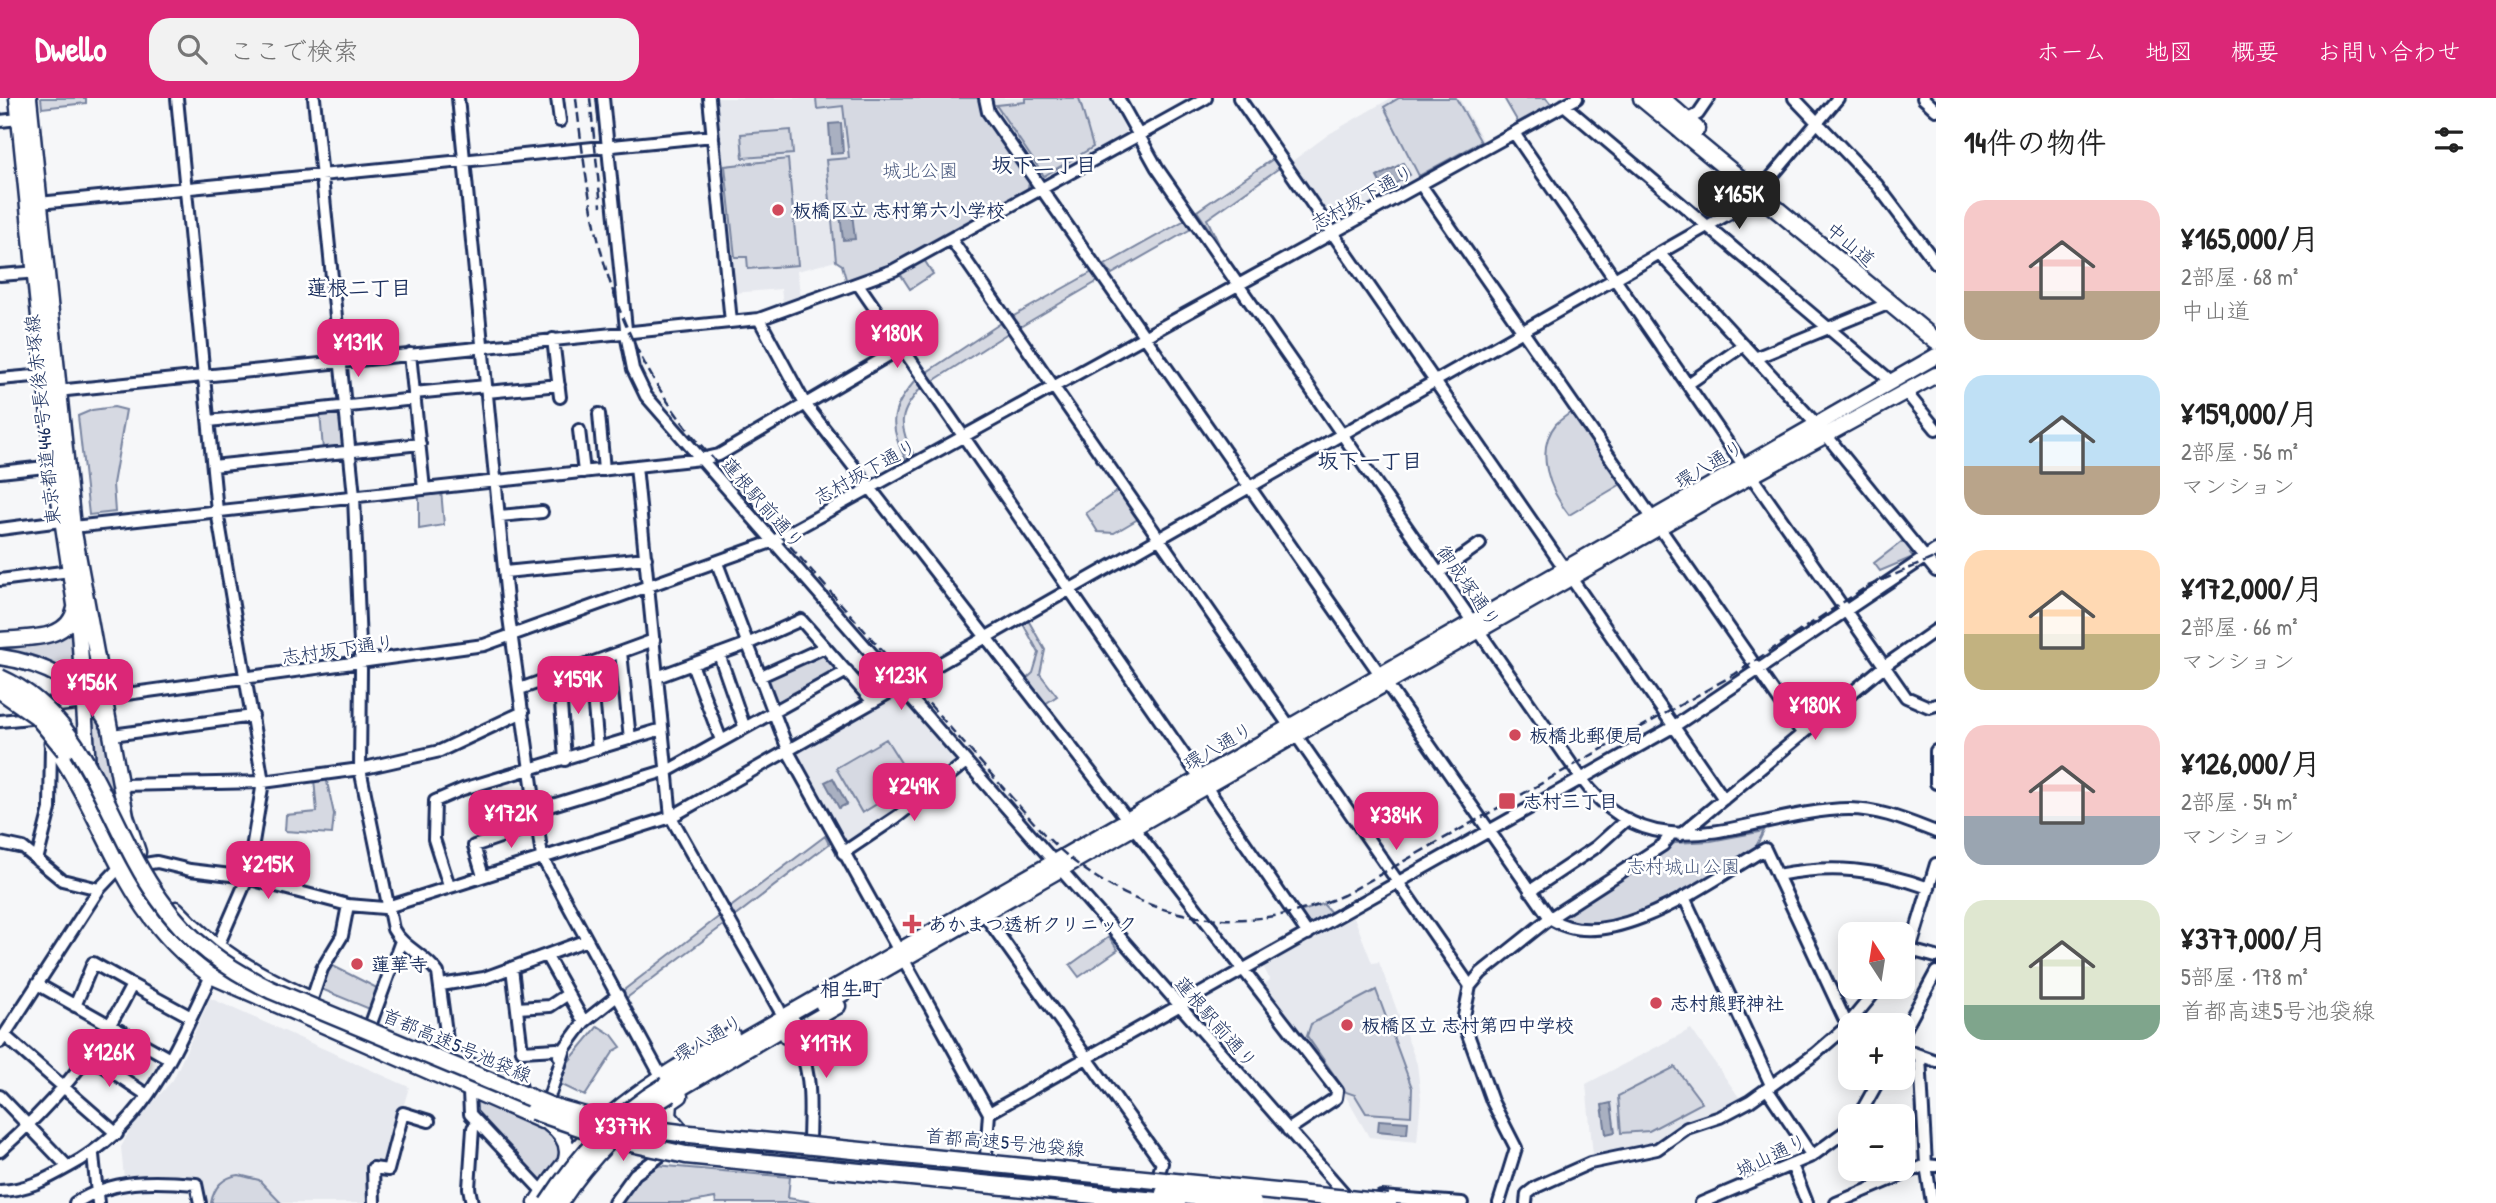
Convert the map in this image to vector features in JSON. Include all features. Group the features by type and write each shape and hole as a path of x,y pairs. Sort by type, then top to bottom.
{"highway":[{"name":"中山道","path":"1642,98 1936,329"},
{"name":"中山道","path":"1661,98 1936,341"},
{"name":"首都高速5号池袋線","path":"0,678 31,695 63,729 91,774 148,884 178,924 203,949 233,970 271,990 527,1097 597,1120 654,1130 1387,1203"},
{"name":"首都高速5号池袋線","path":"0,690 31,710 61,745 130,869 170,930 211,967 268,998 523,1107 580,1129 640,1146 709,1158 1177,1203"},
{"path":"845,1143 890,1160 961,1171 1252,1203"},
{"path":"837,1169 961,1171 1296,1199 1387,1203"}],"main road":[{"name":"東京都道446号長後赤塚線","path":"17,98 57,391 70,571 86,698 90,803"},
{"name":"東京都道446号長後赤塚線","path":"29,98 39,203 45,375 54,466 106,696 129,828 143,862 176,910 217,948 246,968 370,1026 449,1055 548,1100 640,1123"},
{"name":"環八通り","path":"1656,523 1743,465 1936,356"},
{"name":"環八通り","path":"560,1203 602,1149 636,1117 900,958 1656,523 1752,477 1936,375"},
{"path":"0,640 59,632 72,620 75,600"},
{"name":"東京都道446号長後赤塚線","path":"0,657 43,667 86,698 113,735"},
{"name":"東京都道446号長後赤塚線","path":"0,697 30,718 51,743 90,803 119,868 148,917 168,942 211,976 469,1092 549,1124 614,1145"},
{"path":"17,708 86,698"},
{"name":"環八通り","path":"545,1200 594,1140 629,1109 847,980 900,958 984,915 1057,866"},
{"path":"545,1200 566,1159 585,1136 605,1116 661,1076 866,961 887,952 900,958 869,986 640,1123 594,1166 569,1203"},
{"path":"670,1103 669,1116 679,1128"},
{"path":"549,1124 565,1139 568,1149 566,1159"}],"street":[{"path":"177,98 218,511 263,782 247,879 217,948"},
{"path":"314,98 354,496 360,663 360,769 393,929 401,940 433,965 441,985 449,1055"},
{"path":"458,98 512,637 542,857 661,1076"},
{"path":"557,98 560,121"},
{"name":"蓮根駅前通り","path":"603,98 626,332 634,369 646,396 1350,1199"},
{"path":"709,98 730,322"},
{"path":"985,98 988,112 1550,918 1577,929 1611,926 1649,915 1765,849 1845,1013"},
{"name":"御成塚通り","path":"1118,98 1137,136 1238,285 1430,555 1581,778 1602,802 1627,819 1676,834 1712,834 1848,809 1882,813 1936,832"},
{"path":"57,391 759,318 894,271 1206,98"},
{"path":"1239,98 1724,799"},
{"name":"志村坂下通り","path":"86,698 474,647 512,637 774,541 1577,98"},
{"path":"1686,120 1698,114 1709,98"},
{"path":"1794,98 1819,121 1877,185 1936,263"},
{"path":"117,1134 65,1087 2,1038 99,889 119,868 143,862 167,862 190,870 247,879 348,905 388,906 671,817 1751,201 1838,98"},
{"path":"1923,98 1936,110"},
{"path":"1564,105 1833,329 1891,381"},
{"path":"0,121 19,119"},
{"path":"1514,133 1743,465"},
{"path":"39,203 713,136"},
{"path":"1421,185 1802,733"},
{"path":"951,239 1470,986"},
{"path":"1659,253 1827,436 1936,570"},
{"path":"0,275 40,271"},
{"path":"858,284 1308,934"},
{"path":"1755,358 1833,329 1890,303"},
{"path":"759,318 804,404 1338,1093 1336,1098 1288,1130"},
{"path":"554,340 560,397"},
{"path":"1688,384 1744,345"},
{"path":"0,529 218,511 701,458 719,454 901,348"},
{"path":"410,354 424,489"},
{"path":"0,379 45,375"},
{"path":"209,421 345,408 414,396 559,384"},
{"path":"1905,391 1936,429"},
{"path":"599,414 604,470"},
{"path":"579,430 584,472"},
{"path":"213,466 420,444"},
{"path":"0,472 54,466"},
{"path":"636,466 671,817 779,1009"},
{"path":"1752,477 1906,697 1930,708 1936,705"},
{"path":"499,516 542,512"},
{"path":"1443,570 1480,544"},
{"path":"989,1114 1673,727 1936,550"},
{"path":"505,572 646,558"},
{"path":"717,563 788,751 900,958 989,1114 986,1156"},
{"path":"0,580 70,571"},
{"path":"657,677 747,644 801,620 873,702"},
{"path":"1499,1203 1516,1148 1492,1101 1466,1029 1464,1016 1470,986 1481,973 1550,918 1663,845 1724,799 1883,667 1936,630"},
{"path":"520,689 654,640"},
{"path":"759,677 825,647"},
{"path":"621,652 630,739"},
{"path":"719,654 744,726"},
{"path":"590,664 598,749"},
{"path":"692,664 721,740"},
{"path":"536,810 666,769 847,671"},
{"path":"559,675 565,760"},
{"path":"121,785 263,782 360,769 440,751 523,712"},
{"path":"113,735 253,716"},
{"path":"0,721 30,718"},
{"path":"449,886 434,839 435,801 463,789 662,729"},
{"path":"37,860 50,809 51,743"},
{"path":"1936,751 1936,783"},
{"path":"843,853 898,816 966,762"},
{"path":"1530,891 1596,847 1627,819"},
{"path":"483,876 474,846 538,824"},
{"path":"0,843 23,848 62,880 99,889"},
{"path":"1915,934 1936,864"},
{"path":"1777,876 1815,869 1861,869 1904,878 1929,888"},
{"path":"1684,897 1769,1087 1812,1156"},
{"path":"312,999 322,970 342,936 348,905"},
{"path":"984,915 1162,1163 1150,1202"},
{"path":"370,1026 401,940"},
{"path":"441,985 484,978 587,940"},
{"path":"1915,951 1936,957"},
{"path":"546,955 584,1022"},
{"path":"75,1006 93,963 191,1017"},
{"path":"512,968 522,1051 562,1050"},
{"path":"1914,1013 1936,972"},
{"path":"0,1191 15,1190 48,1180 93,1155 117,1134 148,1095 170,1059 211,976"},
{"path":"37,984 170,1059"},
{"path":"0,1151 65,1087 111,1026 132,985"},
{"path":"517,1008 550,1006 568,994"},
{"path":"551,1074 562,1050 584,1022 618,995"},
{"path":"1859,1013 1870,999"},
{"path":"792,1032 801,1048 810,1078 809,1140"},
{"path":"1526,1203 1527,1194 1538,1186 1590,1163 1657,1149 1687,1128 1720,1117 1769,1087 1838,1034"},
{"path":"548,1100 565,1052 562,1050"},
{"path":"1915,1055 1936,1061"},
{"path":"89,1056 148,1095"},
{"path":"1920,1057 1931,1166 1931,1201"},
{"path":"469,1092 470,1114 545,1200"},
{"path":"0,1096 68,1167"},
{"path":"374,1203 373,1168 388,1170 404,1113 429,1121"},
{"path":"640,1123 1161,1173 1350,1199 1462,1203"},
{"path":"471,1203 469,1188 474,1128"},
{"name":"城山通り","path":"1701,1203 1792,1166 1812,1156 1838,1137"},
{"path":"614,1145 663,1154 837,1169 1067,1198 1163,1203"},
{"path":"614,1203 635,1174 663,1154"},
{"path":"93,1155 98,1203"},
{"path":"1792,1166 1807,1203"},
{"path":"1836,1203 1931,1166"},
{"path":"75,1203 95,1190 128,1183 196,1184 200,1203"}],"shaded area":[{"name":"板橋区立 志村第六小学校","path":"712,98 816,98 817,109 843,106 849,158 826,161 836,261 797,271 801,298 783,304 781,289 733,293"},
{"path":"993,98 1111,98 1127,134 1045,180 994,106"},
{"path":"1391,98 1459,98 1484,142 1335,224 1332,223 1291,162 1329,134"},
{"path":"894,695 902,700 957,764 857,841 843,845 794,752"},
{"name":"板橋区立 志村第四中学校","path":"1354,917 1372,963 1379,962 1417,1064 1421,1098 1417,1142 1369,1137 1342,1090 1261,986 1270,980 1263,966"},
{"path":"210,998 409,1087 387,1163 368,1165 369,1203 203,1203 199,1180 124,1179 121,1147 133,1124 173,1080"},
{"path":"1691,1029 1741,1100 1690,1121 1668,1138 1651,1146 1593,1155 1586,1084"}],"green space":[{"path":"41,98 86,98 86,103 42,108"},
{"name":"城北公園","path":"816,98 980,98 981,110 1030,180 1026,194 888,269 847,283 842,265 836,261 826,160 849,158 843,106 817,109"},
{"path":"1025,98 1079,98 1093,147 1044,176 996,105 1025,102"},
{"path":"1399,98 1456,98 1481,142 1419,176 1384,107"},
{"path":"1504,98 1546,98 1552,105 1519,124"},
{"path":"791,130 793,154 743,158 741,134"},
{"path":"1276,157 1282,166 1207,219 1219,244 1197,211"},
{"path":"788,159 798,265 748,269 747,257 735,257 725,166"},
{"path":"1185,220 1191,229 1112,274 1105,265"},
{"path":"923,258 933,274 910,289 899,272"},
{"path":"1094,271 1100,280 1020,327 1012,317"},
{"path":"1004,321 1011,331 933,381 927,372"},
{"path":"917,379 922,387 909,404 903,419 905,435 914,455 906,460 896,437 895,417 902,399"},
{"path":"114,407 126,410 113,484 115,512 89,515 78,416 92,410"},
{"path":"338,410 341,414 344,446 323,450 320,412"},
{"path":"1574,410 1623,483 1569,515 1551,483 1545,458 1549,435 1556,424"},
{"path":"441,490 444,525 419,529 419,493"},
{"path":"1119,490 1138,519 1114,533 1098,532 1086,513"},
{"path":"1908,537 1917,548 1910,553 1913,557 1880,571 1874,563"},
{"path":"1028,620 1045,650 1040,674 1057,696 1042,706 1023,682 1033,673 1039,653 1023,624"},
{"path":"72,631 74,676 44,659 0,650 0,645 59,638"},
{"path":"825,650 840,672 773,704 766,675"},
{"path":"96,719 108,745 115,806 95,766 92,720"},
{"path":"886,739 910,777 898,791 862,813 836,768"},
{"path":"326,777 334,814 332,834 285,831 286,815 317,812 314,779"},
{"name":"志村城山公園","path":"1764,831 1754,849 1743,860 1662,905 1618,922 1596,925 1576,924 1558,917 1675,843 1711,841"},
{"path":"825,836 829,844 734,917 728,909"},
{"path":"1323,904 1336,918 1308,934 1294,914"},
{"path":"721,915 725,924 624,1000 620,993"},
{"path":"1109,937 1118,950 1079,977 1070,965"},
{"path":"329,964 379,989 372,1010 319,988"},
{"path":"1376,990 1412,1088 1411,1116 1366,1113 1355,1095 1346,1092 1307,1036 1311,1024"},
{"path":"598,1026 612,1035 621,1047 614,1051 585,1096 560,1084 569,1061"},
{"path":"1675,1067 1702,1103 1649,1131 1621,1133 1618,1096"},
{"path":"475,1100 549,1127 565,1153 541,1184 473,1114"},
{"path":"656,1165 790,1177 788,1198 818,1203 716,1203 715,1198 687,1203 619,1203 638,1178"},
{"path":"239,1175 259,1180 281,1203 211,1203 220,1184"}],"water":[{"path":"841,123 843,153 831,154 829,124"},
{"path":"1403,163 1410,175 1384,190 1377,177"},
{"path":"852,213 855,239 843,240 840,214"},
{"path":"833,778 847,804 839,808 825,782"},
{"path":"1611,1103 1615,1132 1606,1134 1602,1105"},
{"path":"1379,1120 1408,1122 1407,1134 1378,1131"}],"railway":[{"path":"576,98 589,192 608,277 641,357 664,396 693,436 1043,833 1075,862 1110,886 1146,903 1184,914 1223,919 1263,918 1303,910 1344,895 1735,674 1866,587 1936,557"},
{"path":"590,98 601,206"}],"place":[{"name":"板橋区立 志村第六小学校","path":"778,210"},
{"name":"板橋北郵便局","path":"1515,735"},
{"name":"志村三丁目","path":"1507,801"},
{"name":"あかまつ透析クリニック","path":"912,924"},
{"name":"蓮華寺","path":"357,964"},
{"name":"志村熊野神社","path":"1656,1003"},
{"name":"板橋区立 志村第四中学校","path":"1347,1025"}],"district":[{"name":"坂下二丁目","path":"1044,165"},
{"name":"蓮根二丁目","path":"359,288"},
{"name":"坂下一丁目","path":"1370,461"},
{"name":"相生町","path":"851,989"}]}
